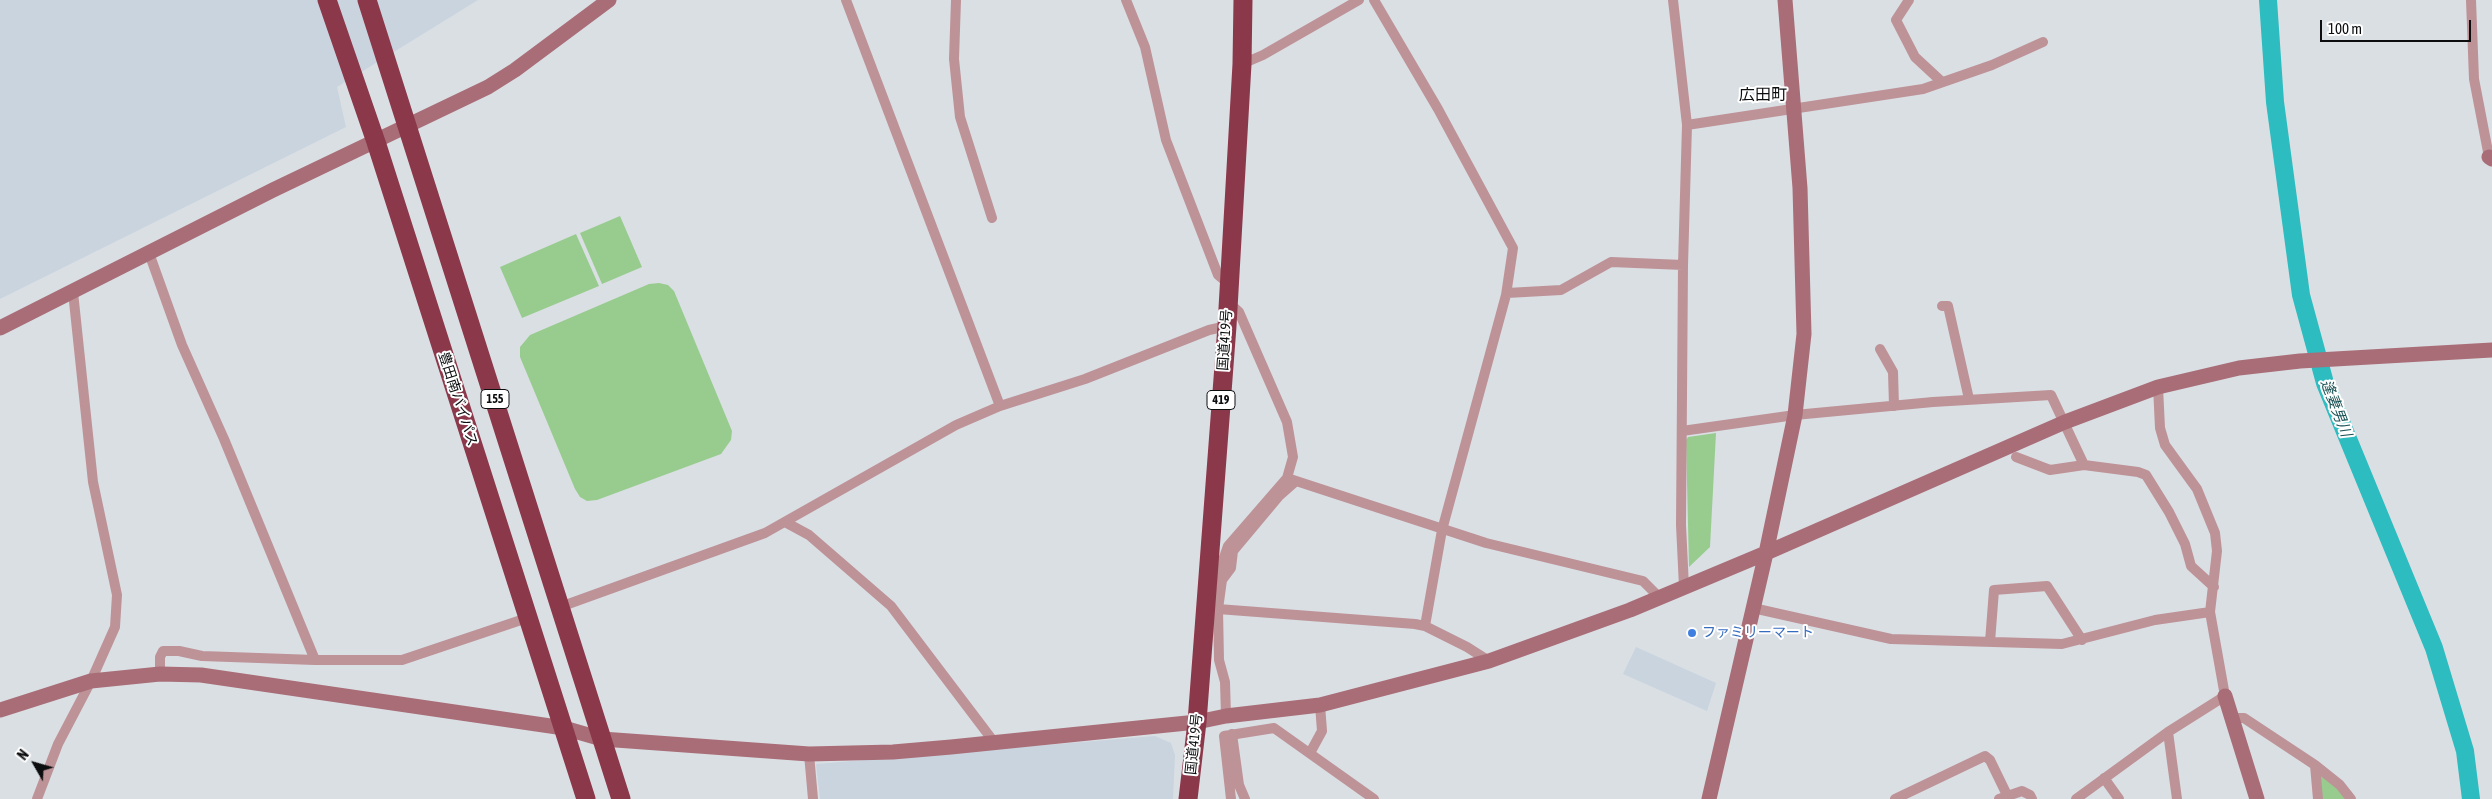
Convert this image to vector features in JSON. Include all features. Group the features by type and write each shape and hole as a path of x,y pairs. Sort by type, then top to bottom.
{"highway":[{"name":"豊田南バイパス","path":"326,0 376,142 530,617 586,799"},
{"name":"155","path":"367,0 621,799"},
{"name":"国道419号","path":"1188,799 1212,610 1207,588 1227,326 1242,64 1243,0"}],"street":[{"path":"0,328 273,190 488,87 515,70 608,0"},
{"path":"846,0 1000,406"},
{"path":"956,0 954,59 960,117 992,218"},
{"path":"1126,0 1145,47 1166,140 1218,275 1239,312 1287,422 1293,457 1291,479 1233,551 1231,568 1222,580 1212,610 1219,660 1225,682 1226,716"},
{"path":"1242,64 1263,55 1359,0"},
{"path":"1374,0 1510,238 1513,248 1506,293 1442,530 1425,626"},
{"path":"1673,0 1687,125 1683,265 1682,431 1684,587"},
{"path":"1709,799 1766,553 1795,415 1804,334 1800,188 1784,0"},
{"path":"1909,0 1896,20 1915,57 1942,82"},
{"path":"2471,0 2474,79 2491,158"},
{"path":"1687,125 1923,89 1992,65 2043,42"},
{"path":"149,253 182,345 224,439 315,660"},
{"path":"1506,293 1561,290 1611,262 1683,265"},
{"path":"38,799 58,744 92,681 115,627 117,595 93,482 73,292"},
{"path":"1942,306 1948,306 1970,399"},
{"path":"560,607 765,533 956,425 1000,406 1085,379 1209,330 1227,326"},
{"path":"1880,349 1893,372 1894,406"},
{"path":"0,710 92,681 160,674 201,675 564,728 602,739 808,754 893,752 1197,722 1226,716 1320,704 1489,661 1630,610 1658,596 1766,553 2065,422 2158,387 2240,368 2300,361 2492,350"},
{"path":"2158,387 2160,428 2164,445 2197,490 2215,533 2217,551 2210,612 2225,696 2257,799"},
{"path":"1682,431 1795,415 1970,399 2051,394 2084,465"},
{"path":"2016,457 2050,470 2084,465 2138,472 2146,476 2169,512 2185,544 2191,566 2214,587"},
{"path":"1291,479 1486,544 1642,582 1658,596"},
{"path":"1207,588 1220,568 1228,546 1291,479"},
{"path":"785,522 809,535 891,606 994,742"},
{"path":"1990,642 1994,590 2047,586 2082,640"},
{"path":"1753,608 1892,639 2062,644 2155,620 2210,612"},
{"path":"1212,610 1425,626 1489,661"},
{"path":"160,674 160,657 163,651 179,651 202,656 315,660 402,660 530,617"},
{"path":"2076,799 2168,732 2225,696"},
{"path":"1310,753 1322,731 1320,704"},
{"path":"2233,718 2244,718 2314,764 2340,785 2351,799"},
{"path":"1231,799 1224,736 1274,728 1374,799"},
{"path":"2168,732 2177,799"},
{"path":"1232,734 1239,785 1245,799"},
{"path":"808,754 813,799"},
{"path":"1895,799 1985,756 1990,760 2003,797 2022,791 2030,795 2032,799"},
{"path":"2314,764 2318,799"},
{"path":"2104,778 2119,799"}],"shaded area":[{"path":"0,0 478,0 337,87 346,127 0,299"},
{"path":"1636,647 1716,683 1707,711 1623,674"},
{"path":"1155,736 1171,743 1175,755 1173,799 820,799 816,764"}],"green space":[{"path":"620,216 642,267 602,284 580,233"},
{"path":"576,234 599,286 522,318 500,267"},
{"path":"659,283 668,285 674,291 732,431 731,440 721,454 597,500 587,501 580,497 575,489 520,357 520,347 530,335 649,284"},
{"path":"1716,433 1710,547 1689,567 1686,440 1688,437"},
{"path":"2319,776 2324,776 2349,799 2321,799"}],"waterway":[{"name":"逢妻男川","path":"2268,0 2275,102 2301,295 2325,383 2434,648 2465,751 2471,799"}],"place":[{"name":"ファミリーマート","path":"1692,633"}],"district":[{"name":"広田町","path":"1763,95"}]}
